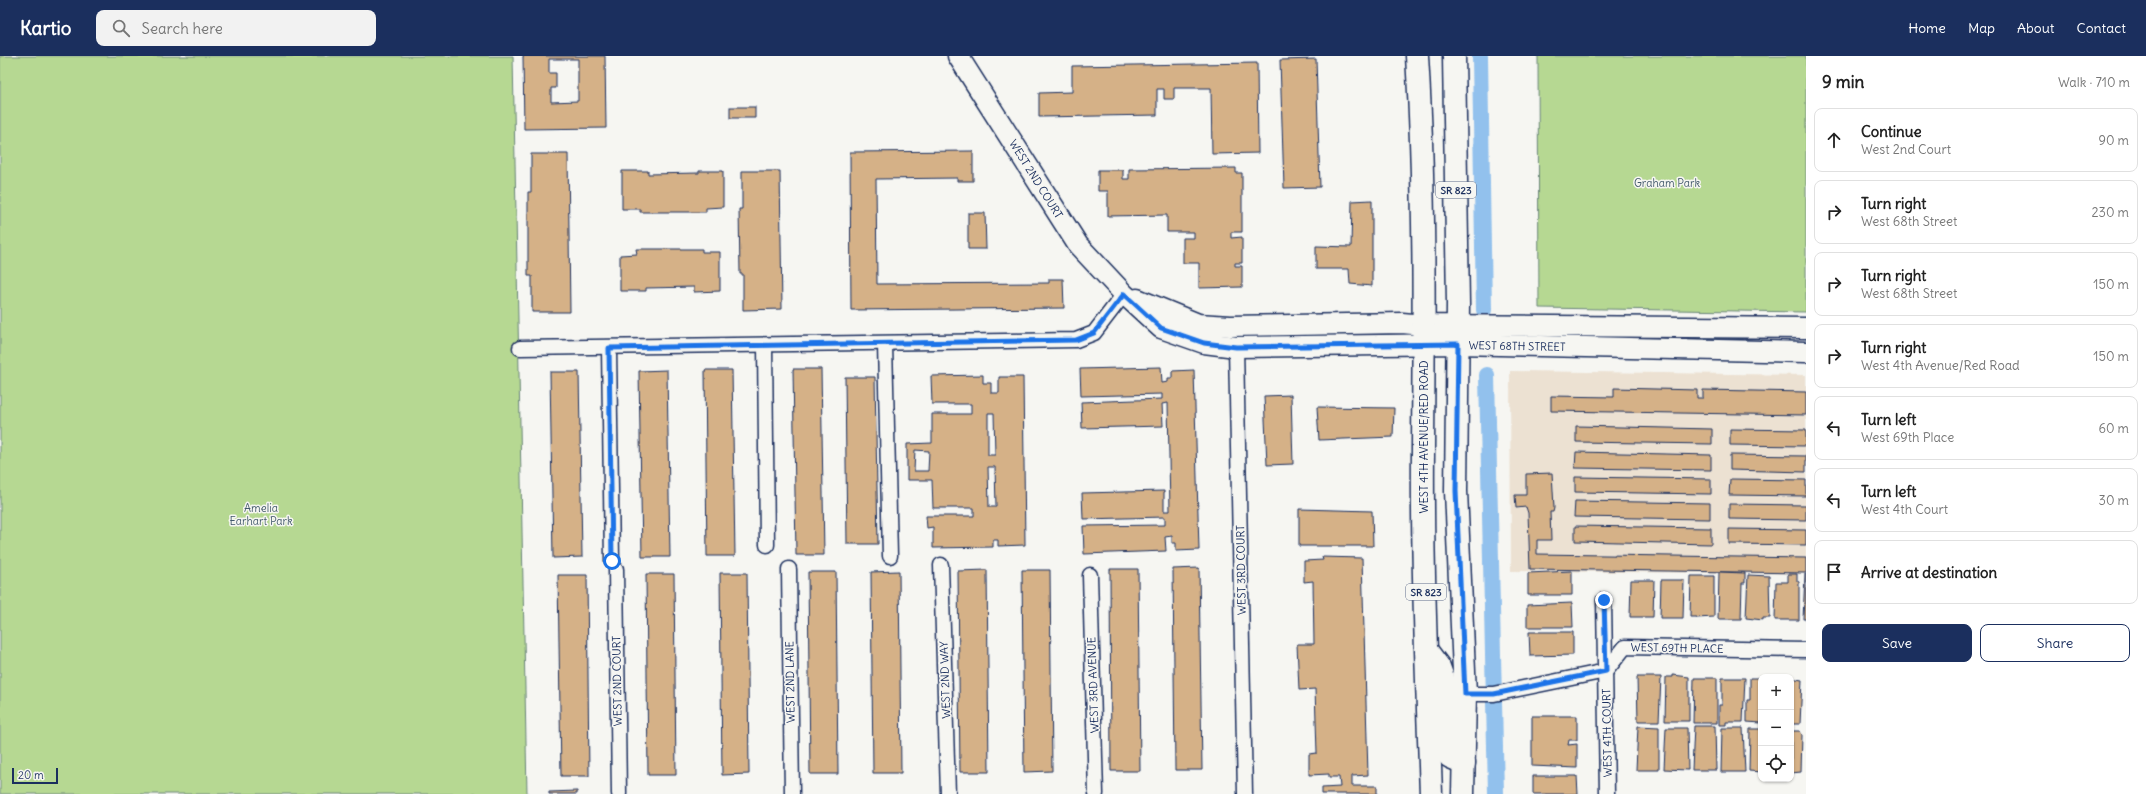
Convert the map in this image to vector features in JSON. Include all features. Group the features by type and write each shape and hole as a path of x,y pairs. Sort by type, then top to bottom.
{"main road":[{"name":"WEST 2ND COURT","path":"958,56 1078,245 1124,294"},
{"name":"WEST 4TH AVENUE/RED ROAD","path":"1418,56 1421,119 1424,335 1424,486 1431,794"},
{"name":"SR 823","path":"1454,56 1458,334 1456,491 1465,694 1463,794"},
{"name":"WEST 68TH STREET","path":"1124,294 1198,324 1230,326 1402,323 1424,335"},
{"name":"WEST 68TH STREET","path":"1124,294 1161,328 1204,343 1236,347 1424,335 1806,328"},
{"name":"WEST 68TH STREET","path":"1458,334 1806,352"},
{"path":"1427,650 1439,667 1443,678 1448,754 1450,757 1464,763"}],"street":[{"path":"520,348 609,348 1076,340 1094,333 1124,294"},
{"path":"885,344 890,556"},
{"path":"765,345 767,544"},
{"name":"WEST 3RD COURT","path":"1236,347 1245,794"},
{"name":"WEST 2ND COURT","path":"609,348 619,794"},
{"name":"WEST 2ND WAY","path":"941,565 948,794"},
{"name":"WEST 2ND LANE","path":"789,569 792,794"},
{"name":"WEST 3RD AVENUE","path":"1090,575 1096,794"},
{"name":"WEST 4TH COURT","path":"1604,600 1608,794"},
{"name":"WEST 69TH PLACE","path":"1606,671 1625,647 1806,650"},
{"path":"1465,694 1494,694 1606,671"}],"shaded area":[{"path":"1510,371 1806,375 1806,574 1511,571"}],"green space":[{"name":"Amelia Earhart Park","path":"0,56 513,56 527,794 0,794"},
{"name":"Graham Park","path":"1538,56 1806,56 1806,312 1539,308"}],"building":[{"path":"523,56 605,56 606,128 524,129","holes":["549,59 578,59 578,101 551,102 551,88 556,88 556,73 549,73"]},
{"path":"1316,59 1320,187 1284,188 1280,60"},
{"path":"1257,63 1258,153 1212,154 1211,88 1174,88 1174,99 1164,99 1164,89 1157,89 1157,115 1039,117 1039,93 1072,92 1072,66"},
{"path":"730,107 755,107 755,118 730,118"},
{"path":"973,151 973,181 957,181 957,178 876,179 877,284 1049,283 1049,279 1063,279 1064,308 851,310 850,152"},
{"path":"531,154 568,154 570,312 532,312 532,276 528,276 528,192 531,192"},
{"path":"1236,168 1236,173 1242,173 1242,232 1231,232 1231,238 1242,237 1242,263 1235,263 1235,266 1242,266 1242,287 1199,288 1199,263 1183,263 1183,238 1194,238 1194,232 1167,232 1167,215 1108,216 1108,191 1098,191 1098,170 1123,170 1123,179 1129,179 1129,169"},
{"path":"622,171 648,171 648,174 723,171 723,207 706,208 706,212 640,212 640,209 622,209"},
{"path":"742,171 780,171 782,309 743,310 743,274 740,274 739,209 742,209"},
{"path":"1372,200 1372,286 1350,284 1349,269 1316,269 1316,246 1351,247 1352,201"},
{"path":"968,213 985,213 986,249 968,249"},
{"path":"636,249 702,249 702,252 720,252 720,291 694,292 694,287 646,288 646,291 620,291 620,255 637,254"},
{"path":"1161,367 1162,383 1168,382 1168,378 1172,378 1172,371 1194,370 1199,550 1176,551 1176,543 1172,543 1172,536 1165,537 1166,551 1084,554 1083,526 1165,525 1165,517 1083,519 1082,493 1164,491 1164,511 1170,511 1168,403 1162,404 1163,426 1082,428 1081,402 1162,399 1162,394 1081,396 1080,369"},
{"path":"793,369 821,369 824,555 796,555"},
{"path":"667,370 670,557 642,557 639,371"},
{"path":"705,370 732,370 735,556 707,556"},
{"path":"550,372 579,372 582,557 553,558"},
{"path":"983,375 983,383 991,383 991,393 999,393 999,377 1023,377 1025,545 998,546 998,540 993,540 993,547 933,548 933,527 927,528 926,516 974,516 974,508 933,508 932,480 907,480 907,444 932,443 932,414 971,414 971,404 932,404 931,376","holes":["988,413 994,413 995,455 988,455","915,450 929,451 928,471 914,471","988,467 995,467 996,507 989,507"]},
{"path":"845,377 875,377 878,544 847,544"},
{"path":"1614,388 1697,390 1697,398 1703,398 1703,390 1806,392 1806,415 1551,411 1551,396 1614,397"},
{"path":"1291,395 1293,464 1267,465 1264,396"},
{"path":"1317,407 1394,408 1393,437 1319,440"},
{"path":"1576,426 1712,429 1712,444 1576,442"},
{"path":"1730,429 1806,430 1806,446 1730,445"},
{"path":"1576,452 1711,455 1711,470 1575,468"},
{"path":"1730,455 1806,456 1806,472 1730,470"},
{"path":"1552,473 1554,508 1553,512 1550,512 1551,540 1537,540 1537,554 1806,558 1806,573 1530,569 1528,513 1526,507 1516,508 1515,495 1526,495 1526,474"},
{"path":"1575,477 1711,479 1711,494 1575,492"},
{"path":"1730,479 1806,480 1806,496 1729,495"},
{"path":"1575,501 1710,503 1710,519 1574,517"},
{"path":"1729,504 1806,505 1806,520 1729,519"},
{"path":"1299,509 1372,511 1373,546 1299,546"},
{"path":"1575,526 1711,528 1711,544 1575,541"},
{"path":"1729,529 1806,530 1806,545 1729,544"},
{"path":"1322,557 1362,558 1368,775 1352,776 1352,786 1377,786 1377,794 1322,794 1322,788 1340,787 1339,777 1329,777 1329,774 1309,775 1309,754 1317,753 1315,689 1299,690 1297,644 1314,644 1313,581 1304,582 1304,561 1323,560"},
{"path":"1199,568 1202,770 1175,770 1173,569"},
{"path":"1110,569 1138,569 1140,771 1111,771"},
{"path":"987,570 989,772 960,772 958,571"},
{"path":"1022,570 1050,570 1052,771 1024,772"},
{"path":"899,571 901,773 873,773 871,572"},
{"path":"1572,571 1572,595 1528,595 1528,573"},
{"path":"808,572 836,572 838,774 810,774"},
{"path":"1719,572 1745,573 1745,583 1742,583 1741,619 1718,619"},
{"path":"720,573 747,573 749,774 722,775"},
{"path":"646,574 674,574 676,775 648,775"},
{"path":"1788,574 1797,574 1797,581 1799,582 1799,620 1775,620 1776,582 1788,582"},
{"path":"1805,574 1806,619 1803,619"},
{"path":"558,575 587,575 589,776 561,776"},
{"path":"1748,575 1769,576 1770,618 1763,618 1763,620 1746,618"},
{"path":"1691,576 1714,576 1714,617 1690,617"},
{"path":"1631,580 1654,580 1653,617 1630,617"},
{"path":"1661,580 1684,580 1683,618 1660,618"},
{"path":"1572,603 1573,627 1527,627 1527,605"},
{"path":"1529,632 1573,632 1573,655 1530,656"},
{"path":"1673,675 1689,677 1689,721 1665,721 1666,677 1673,677"},
{"path":"1637,677 1661,677 1659,721 1638,721"},
{"path":"1694,678 1717,678 1717,723 1693,723"},
{"path":"1722,678 1745,678 1743,722 1726,722 1726,725 1719,725 1719,705 1722,705"},
{"path":"1750,678 1758,678 1758,723 1747,722 1747,700 1750,700"},
{"path":"1794,679 1802,680 1800,724 1794,724"},
{"path":"1532,716 1577,716 1577,740 1569,740 1568,745 1577,744 1577,768 1532,766"},
{"path":"1638,726 1659,727 1659,770 1636,770"},
{"path":"1694,726 1715,726 1716,770 1692,770"},
{"path":"1666,728 1687,728 1688,770 1664,769"},
{"path":"1722,728 1743,728 1745,772 1721,772"},
{"path":"1750,729 1758,729 1758,772 1749,771"},
{"path":"1794,731 1800,731 1802,735 1801,772 1794,773"},
{"path":"1533,776 1577,776 1578,794 1533,794"},
{"path":"577,791 577,794 549,794 549,792"}],"waterway":[{"path":"1480,56 1484,310"},
{"path":"1487,375 1496,794"}],"route":[{"path":"612,561 609,348 1076,340 1094,333 1124,294 1161,328 1204,343 1236,347 1458,344 1456,491 1465,694 1494,694 1606,671 1604,600"}]}
